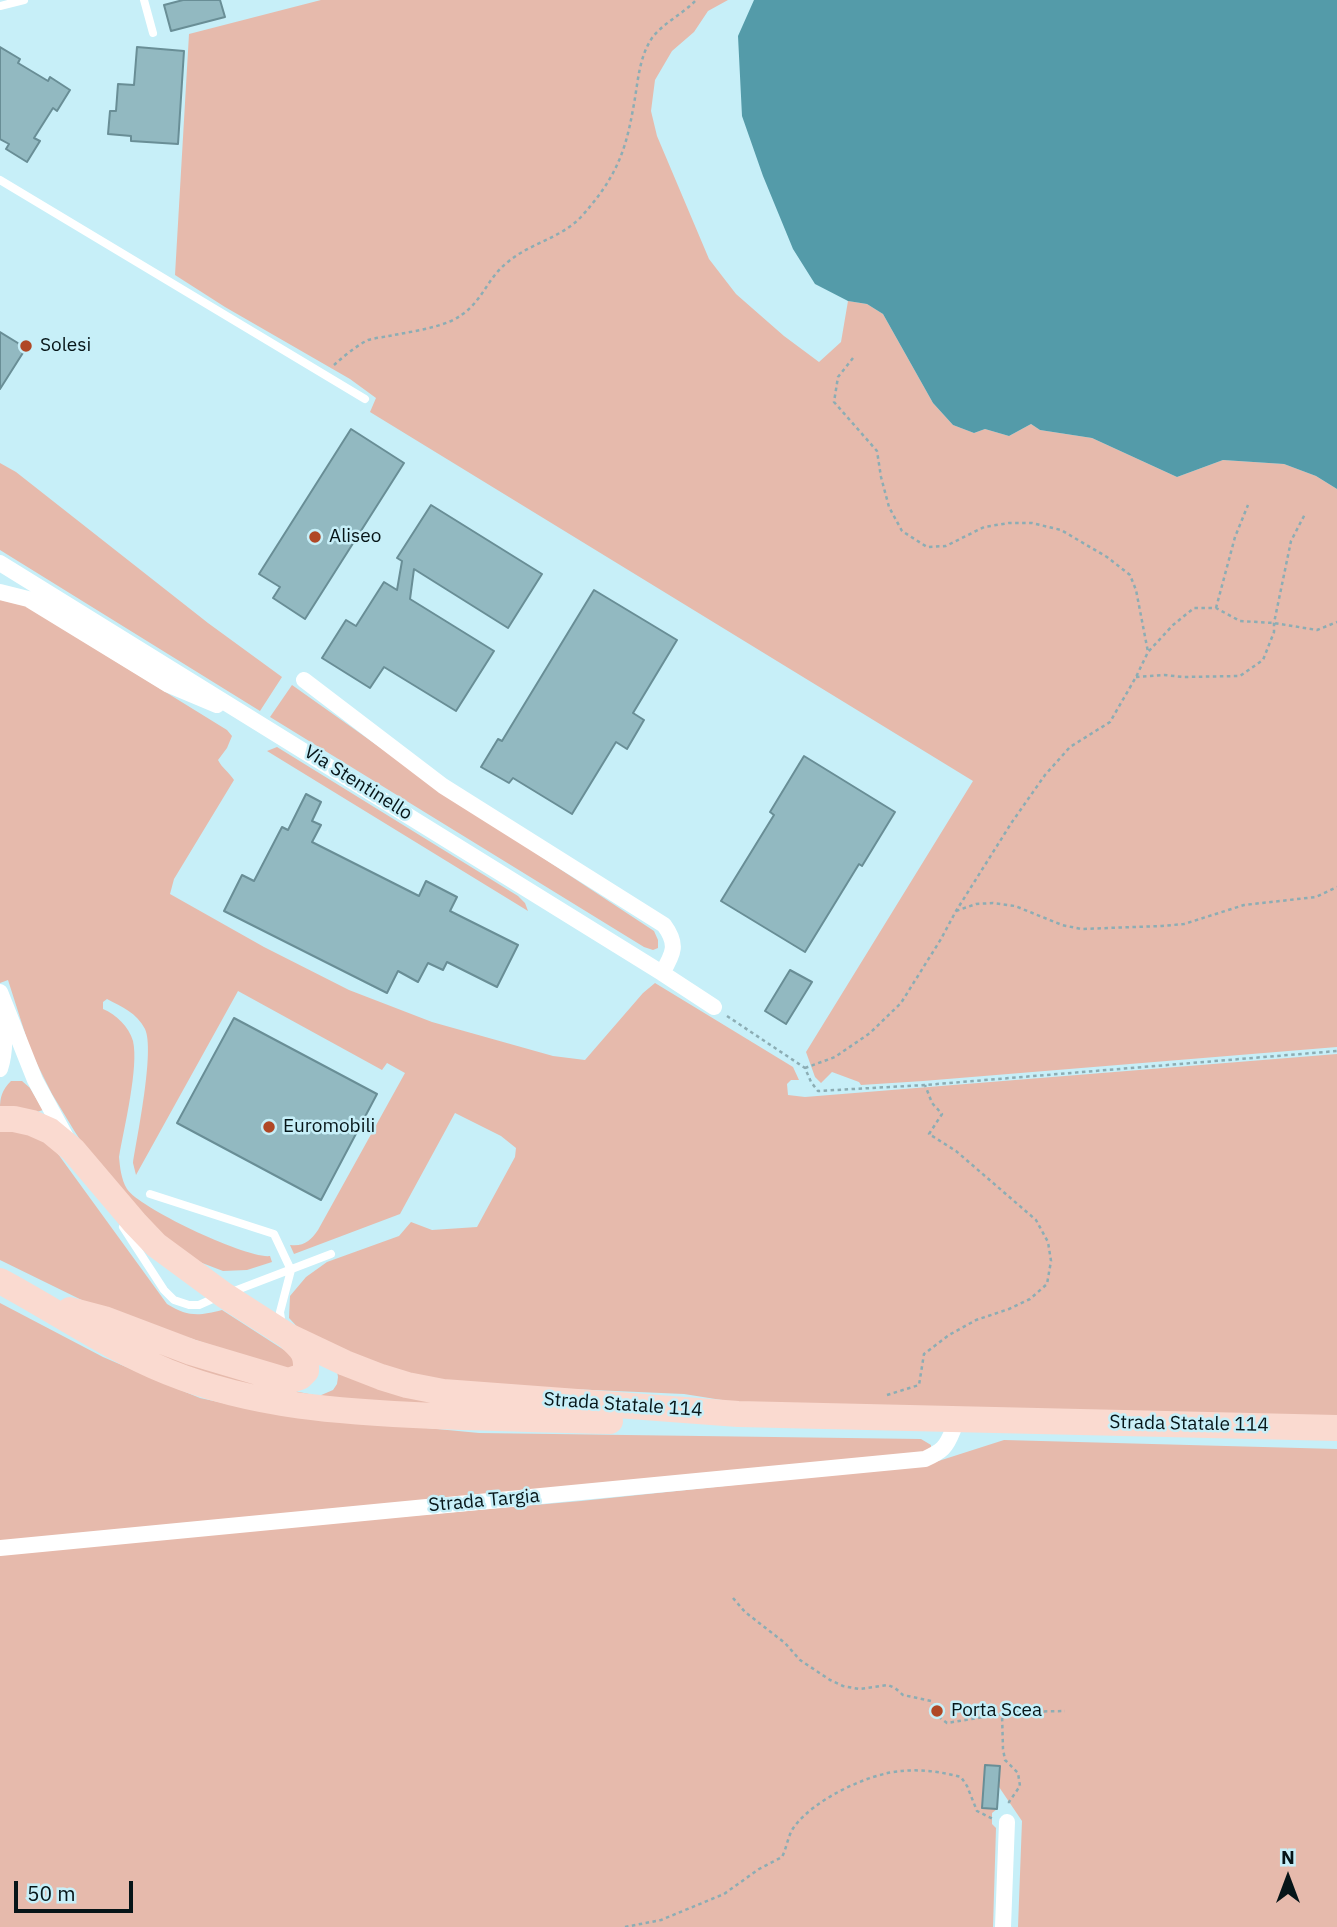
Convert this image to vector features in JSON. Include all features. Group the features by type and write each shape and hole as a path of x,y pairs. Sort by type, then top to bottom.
{"main road":[{"name":"Strada Statale 114","path":"0,1119 14,1119 50,1130 78,1155 156,1245 223,1295 288,1336 345,1363 407,1385 443,1392 738,1414 1337,1428"},
{"name":"Strada Statale 114","path":"0,1281 126,1354 171,1373 272,1403 322,1410 500,1419 1337,1442"},
{"path":"35,1300 288,1381 300,1377 306,1371 302,1349 288,1336"}],"street":[{"name":"Via Stentinello","path":"0,563 662,972 714,1007"},
{"path":"0,592 29,599 167,684 264,725"},
{"path":"304,680 443,786 664,925 673,937 673,956 662,972"},
{"path":"0,992 35,1080 78,1155"},
{"path":"0,1003 5,1034 0,1069"},
{"name":"Strada Targia","path":"0,1548 925,1459 947,1445 953,1430"},
{"path":"1003,1927 1007,1822"}],"lane":[{"path":"0,6 24,0"},
{"path":"144,0 153,33"},
{"path":"0,180 365,399"},
{"path":"150,1194 274,1234 291,1270 279,1312 281,1325 288,1336"},
{"path":"223,1295 331,1254"}],"path":[{"path":"326,376 344,357 369,340 443,324 468,311 506,263 521,251 558,234 579,219 614,174 625,148 644,52 653,36 696,0"},
{"path":"853,358 838,377 834,402 877,451 889,508 902,531 927,547 946,546 984,527 1009,523 1031,523 1061,530 1107,557 1130,575 1136,590 1148,652"},
{"path":"1216,608 1235,537 1248,505"},
{"path":"1136,677 1240,676 1263,660 1274,632 1291,541 1305,514"},
{"path":"805,1068 835,1057 870,1033 901,1003 1012,822 1045,775 1070,747 1110,722 1148,652 1173,625 1194,608 1216,608 1240,621 1317,630 1337,622"},
{"path":"956,911 976,904 993,903 1014,906 1062,925 1081,929 1162,926 1184,924 1244,905 1316,897 1337,887"},
{"path":"714,1007 805,1068 818,1091 925,1085 1337,1051"},
{"path":"879,1398 919,1385 924,1354 949,1335 1030,1299 1048,1284 1051,1261 1048,1242 1036,1220 956,1151 929,1133 942,1114 932,1103 925,1085"},
{"path":"733,1598 745,1612 785,1643 800,1660 844,1686 859,1689 887,1685 904,1695 931,1701 939,1717 947,1723 1015,1712 1065,1711"},
{"path":"625,1927 661,1920 724,1894 782,1857 791,1830 818,1805 856,1784 890,1773 941,1772 961,1777 977,1811 992,1819 1007,1822 1009,1802 1020,1786 1018,1773 1005,1759 1002,1714"}],"shaded area":[{"path":"321,0 728,0 708,11 694,32 672,51 655,80 651,111 657,136 709,259 736,294 784,336 819,362 841,342 848,301 867,304 883,314 933,403 953,425 974,433 985,429 1009,436 1031,424 1040,430 1092,438 1177,477 1223,460 1284,464 1316,476 1337,489 1337,1047 861,1085 832,1072 821,1083 815,1077 806,1052 973,781 370,412 376,398 350,379 175,275 189,34"},
{"path":"0,463 16,472 208,623 282,677 260,711 0,550"},
{"path":"0,599 26,606 227,730 232,736 218,760 234,780 174,879 170,894 264,947 349,990 432,1022 553,1056 585,1060 643,993 655,983 793,1067 799,1080 791,1080 787,1084 788,1095 805,1097 1337,1054 1337,1418 747,1404 684,1394 456,1384 415,1379 304,1334 289,1318 290,1296 306,1277 327,1262 399,1236 411,1222 432,1230 477,1227 515,1157 516,1148 501,1136 455,1113 400,1214 294,1254 290,1245 307,1242 318,1230 405,1073 387,1063 382,1070 238,991 136,1175 133,1163 147,1074 148,1040 138,1019 107,999 103,1002 103,1009 113,1014 125,1026 133,1041 133,1081 119,1157 127,1189 151,1208 194,1231 258,1255 270,1256 272,1262 247,1270 223,1271 197,1261 164,1236 93,1159 75,1132 31,1052 8,980 0,983"},
{"path":"292,685 440,790 654,931 658,948 653,950 644,947 270,717"},
{"path":"277,747 518,896 528,911 267,751"},
{"path":"11,1081 22,1081 30,1088 43,1110 37,1112 0,1109 2,1094"},
{"path":"17,1130 50,1143 167,1304 194,1314 222,1310 295,1357 292,1372 96,1307 0,1260 0,1132"},
{"path":"0,1303 103,1357 200,1398 269,1413 479,1433 921,1439 931,1445 931,1450 925,1453 0,1541"},
{"path":"109,1330 274,1387 319,1396 333,1390 337,1384 337,1371 500,1406 302,1399 190,1371"},
{"path":"1004,1440 1337,1449 1337,1927 1018,1927 1022,1821 999,1787 997,1809 992,1813 992,1824 996,1828 993,1927 0,1927 0,1552 581,1501 926,1465"}],"water":[{"path":"754,0 1337,0 1337,489 1316,476 1284,464 1223,460 1177,477 1092,438 1040,430 1031,424 1009,436 985,429 974,433 953,425 933,403 883,314 867,304 848,301 815,284 793,249 742,116 738,36"}],"building":[{"path":"183,0 220,0 225,17 171,31 164,5"},
{"path":"0,47 20,59 18,63 48,81 50,77 70,90 57,111 53,108 34,138 40,141 27,162 6,149 9,144 0,139"},
{"path":"137,47 184,51 178,144 131,141 131,136 108,134 110,111 116,111 118,84 134,85"},
{"path":"0,332 26,348 0,389"},
{"path":"351,429 404,463 305,619 273,598 280,587 259,574"},
{"path":"431,505 542,574 508,628 414,569 410,599 494,651 456,711 384,667 370,688 322,658 346,620 356,626 384,582 397,590 402,561 397,558"},
{"path":"594,590 677,640 633,713 644,720 627,749 616,742 572,814 513,778 509,783 481,767 498,739 502,741"},
{"path":"804,756 895,812 862,866 859,864 805,952 721,901 774,815 770,812"},
{"path":"306,794 321,802 312,821 321,825 312,842 419,896 426,881 457,897 450,911 518,945 497,987 447,962 443,970 428,963 418,982 398,971 387,993 224,911 242,875 254,881 282,827 288,830"},
{"path":"790,970 812,982 786,1024 765,1011"},
{"path":"234,1018 377,1094 321,1200 177,1123"},
{"path":"985,1765 1000,1766 997,1809 982,1808"}],"place":[{"name":"Solesi","path":"26,346"},
{"name":"Aliseo","path":"315,537"},
{"name":"Euromobili","path":"269,1127"},
{"name":"Porta Scea","path":"937,1711"}]}
